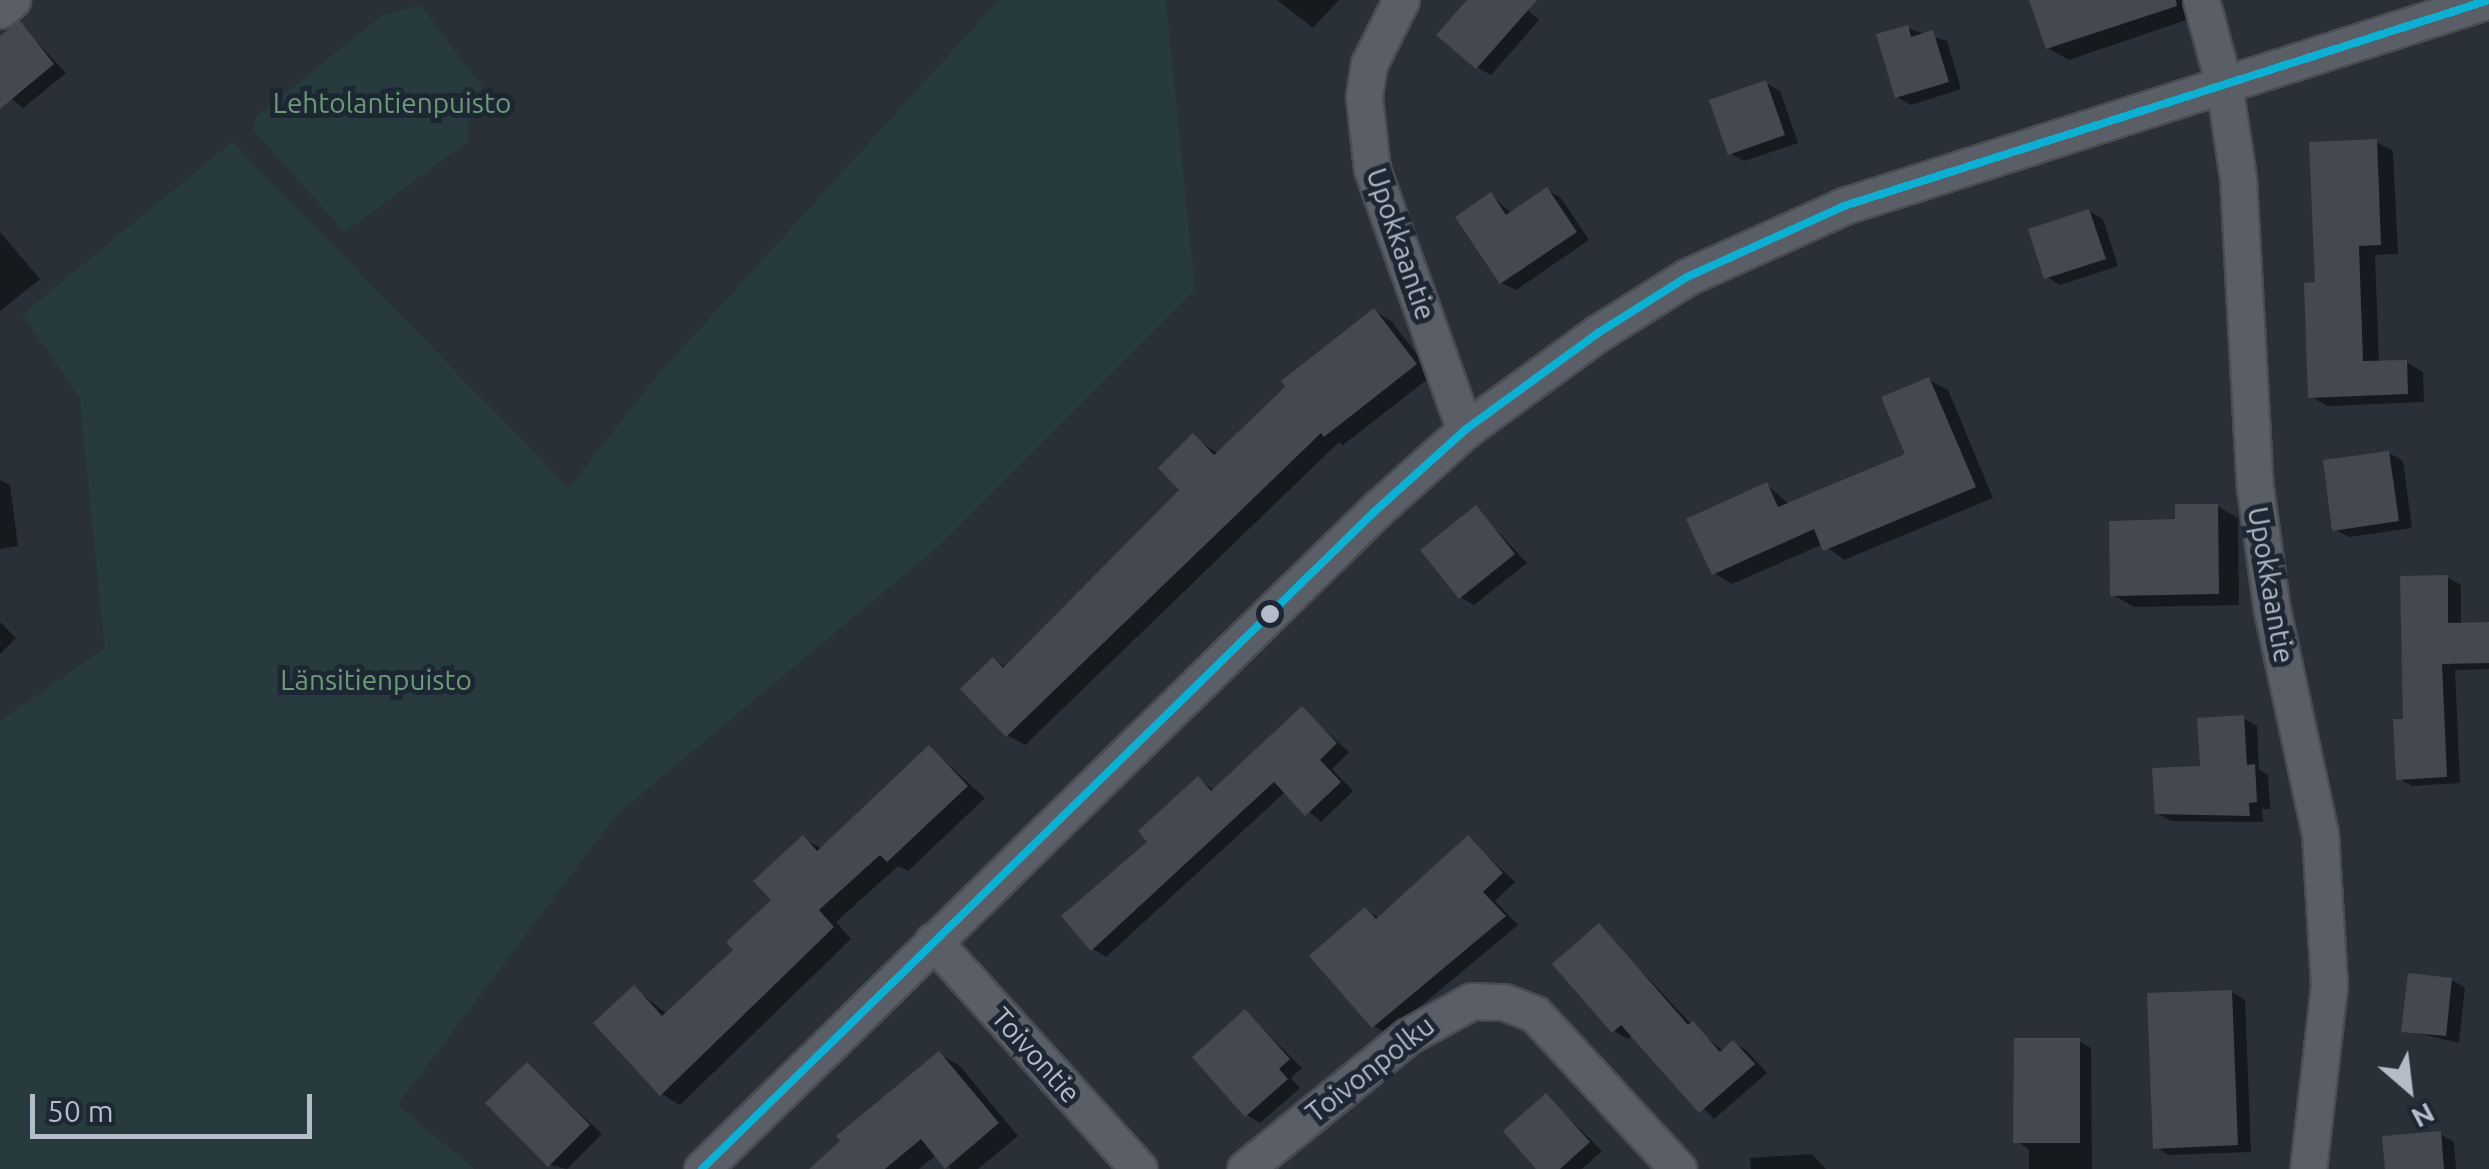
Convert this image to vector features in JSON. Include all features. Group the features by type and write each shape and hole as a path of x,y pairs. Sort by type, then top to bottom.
{"street":[{"path":"0,10 12,0"},
{"name":"Upokkaantie","path":"1401,0 1370,64 1364,97 1372,169 1465,430"},
{"name":"Upokkaantie","path":"2201,0 2224,86 2238,178 2255,488 2272,610 2320,833 2329,986 2308,1169"},
{"path":"702,1169 933,941 1465,430 1598,332 1754,242 1844,206 2489,0"},
{"name":"Toivontie","path":"933,941 1139,1169"},
{"name":"Toivonpolku","path":"1245,1169 1408,1036 1472,1000 1504,1002 1535,1014 1678,1169"}],"green space":[{"name":"Länsitienpuisto","path":"999,0 1166,0 1195,289 936,548 616,815 397,1105 474,1169 0,1169 0,721 105,648 80,399 23,314 232,142 569,488 658,375"},
{"name":"Lehtolantienpuisto","path":"420,5 486,92 469,121 468,141 345,232 252,128 257,116 381,16"}],"building":[{"path":"1467,0 1537,0 1476,69 1436,35"},
{"path":"2029,0 2176,0 2177,6 2046,49"},
{"path":"20,21 54,64 0,109 0,36"},
{"path":"1908,25 1911,37 1933,30 1949,82 1895,98 1876,34"},
{"path":"1766,80 1785,135 1728,155 1709,100"},
{"path":"2377,139 2381,245 2359,246 2363,361 2407,360 2408,394 2308,398 2304,283 2315,282 2309,142"},
{"path":"1547,187 1577,232 1500,284 1455,217 1491,192 1506,215"},
{"path":"2089,209 2106,259 2044,279 2028,229"},
{"path":"1374,308 1417,364 1324,437 1321,433 1006,737 960,689 993,657 1003,668 1179,490 1158,468 1193,433 1214,455 1285,387 1281,381"},
{"path":"1929,377 1976,487 1823,551 1814,529 1712,575 1686,519 1767,482 1778,507 1905,454 1881,397"},
{"path":"2389,451 2399,521 2332,531 2323,460"},
{"path":"2175,504 2218,504 2219,594 2110,596 2109,521 2175,519"},
{"path":"1476,505 1515,554 1459,599 1420,550"},
{"path":"2448,575 2448,623 2489,622 2489,663 2442,664 2447,777 2396,780 2393,719 2403,719 2400,576"},
{"path":"1302,706 1337,743 1320,760 1341,782 1305,816 1274,782 1091,951 1061,916 1147,842 1138,831 1198,776 1211,791"},
{"path":"2244,715 2247,765 2255,764 2257,802 2249,803 2250,816 2155,814 2152,768 2200,766 2197,718"},
{"path":"929,745 968,786 887,862 880,855 819,910 834,927 660,1096 593,1023 634,985 662,1016 733,950 726,942 771,900 753,881 803,835 817,851"},
{"path":"1468,835 1503,873 1483,892 1506,916 1372,1028 1309,956 1365,907 1376,919"},
{"path":"1599,923 1688,1025 1693,1021 1720,1052 1733,1040 1755,1064 1699,1113 1621,1025 1612,1033 1552,964"},
{"path":"2408,973 2452,978 2446,1036 2401,1032"},
{"path":"2232,990 2238,1145 2153,1149 2147,993"},
{"path":"1245,1009 1290,1059 1279,1069 1288,1079 1245,1117 1192,1057"},
{"path":"2014,1038 2080,1038 2080,1143 2013,1143"},
{"path":"939,1051 999,1123 945,1169 921,1139 885,1169 809,1169 840,1141 836,1136"},
{"path":"527,1062 590,1125 548,1167 485,1103"},
{"path":"1546,1093 1590,1142 1560,1169 1536,1169 1503,1131"},
{"path":"2441,1131 2444,1169 2385,1169 2382,1136"}],"transit line":[{"path":"702,1169 1374,512 1465,430 1598,333 1687,277 1844,206 2489,0"}]}
